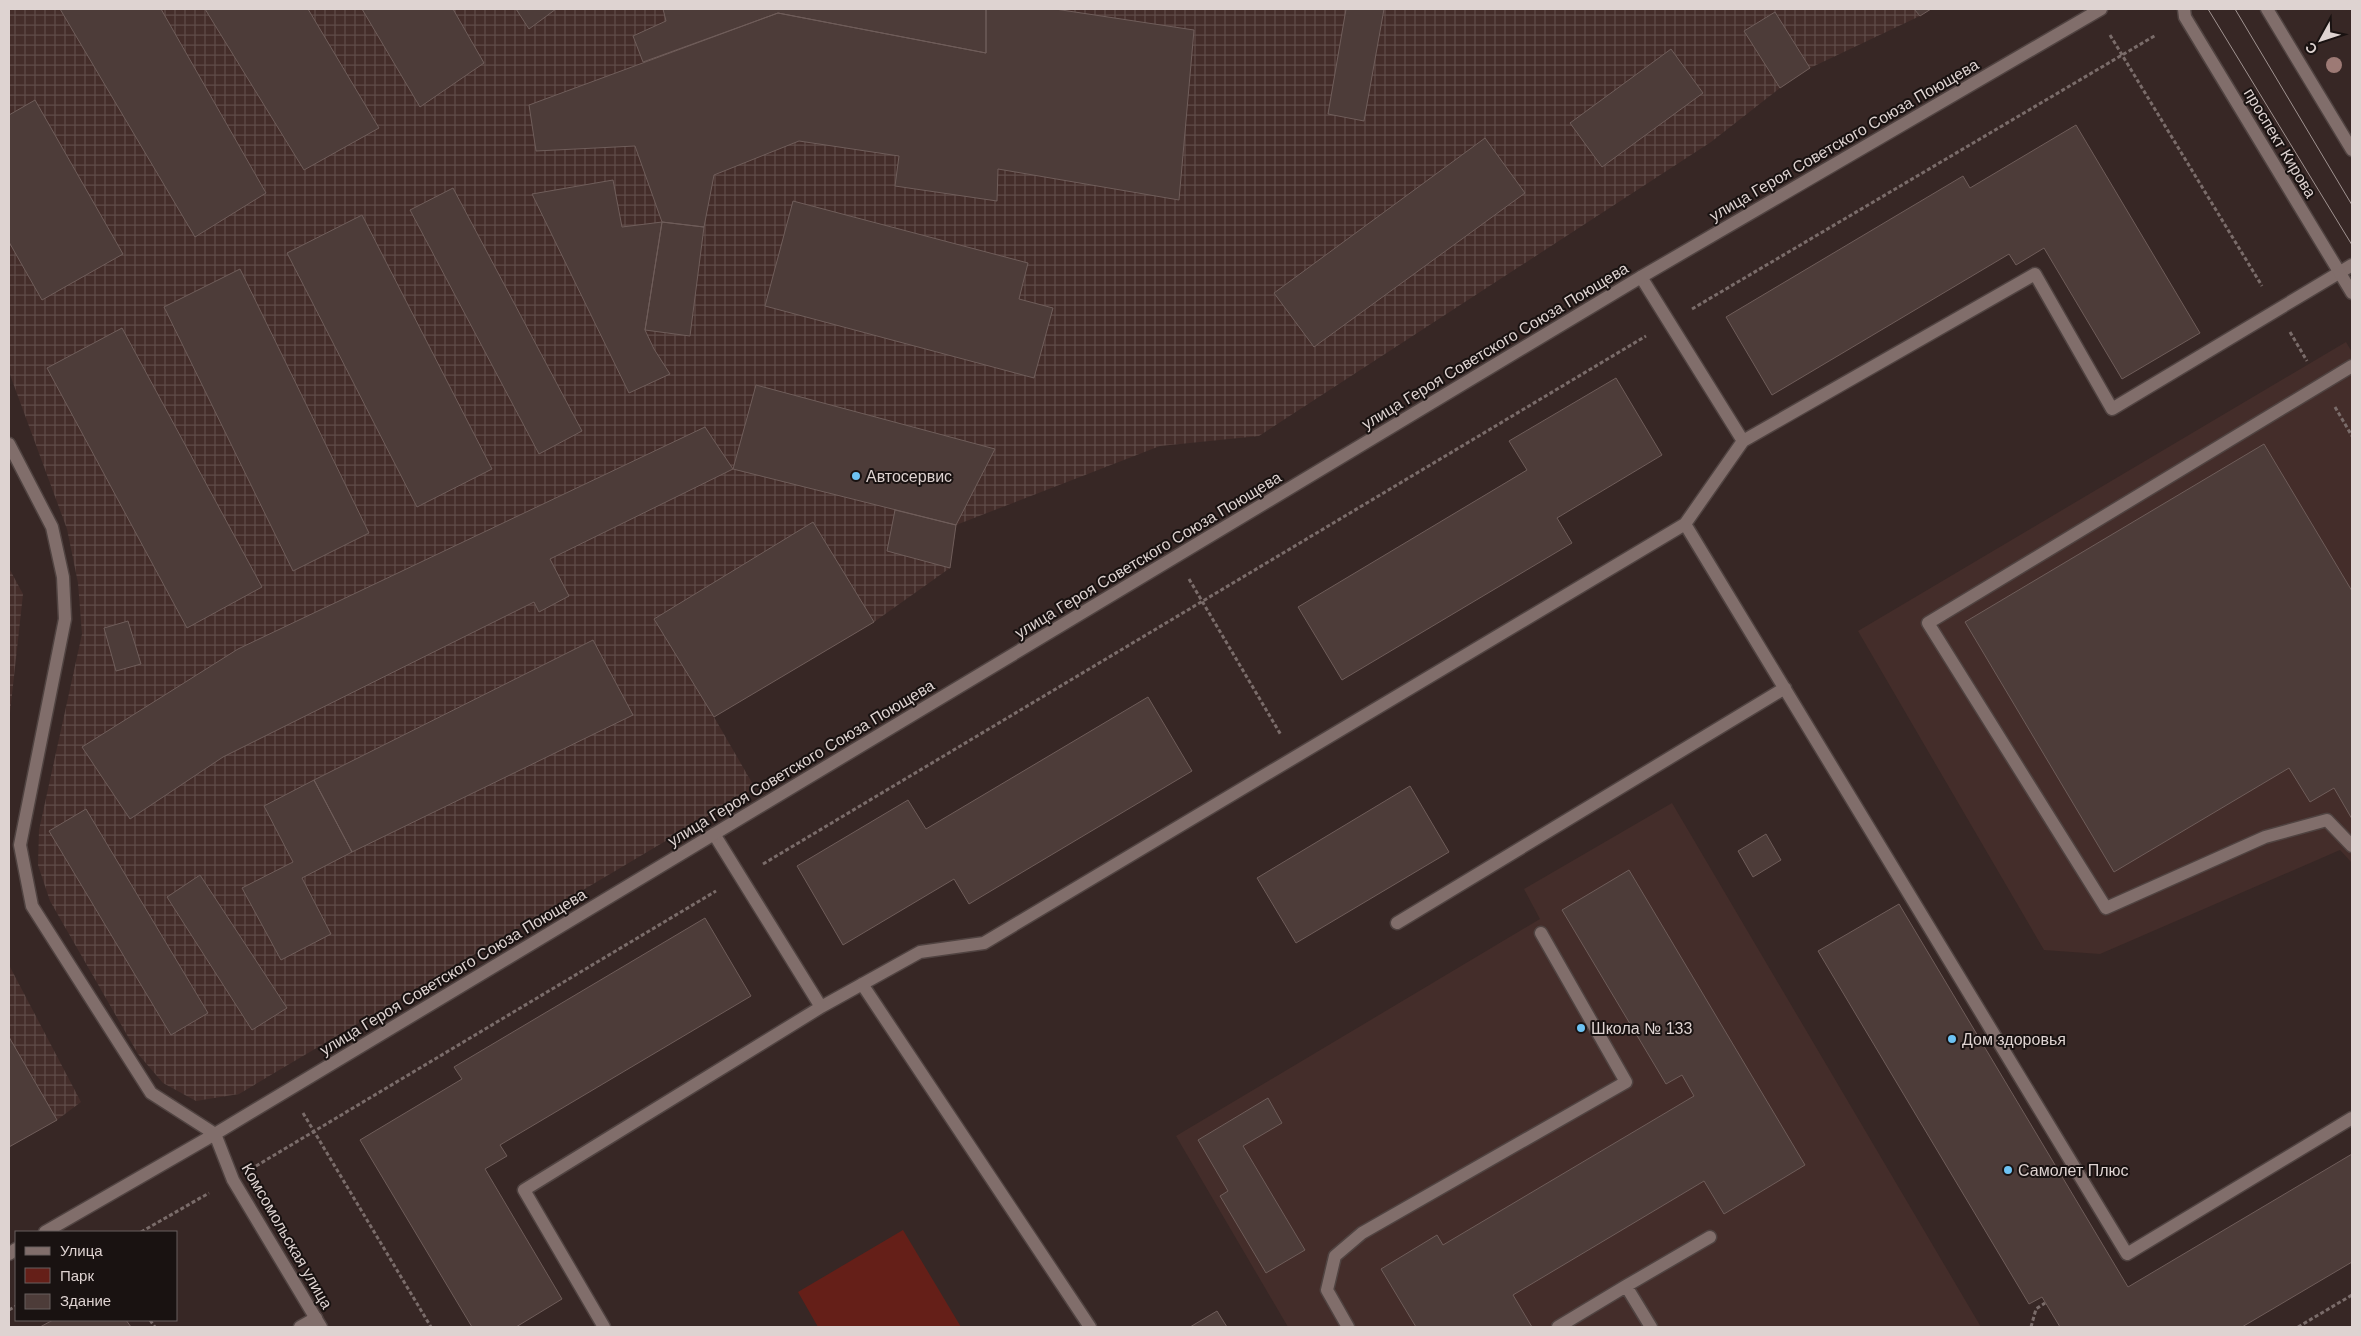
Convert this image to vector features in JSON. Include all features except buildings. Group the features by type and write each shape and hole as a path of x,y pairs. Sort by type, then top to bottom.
{"street":[{"name":"улица Героя Советского Союза Поющева","path":"47,1231 215,1134 1641,277 2101,9"},
{"name":"проспект Кирова","path":"2184,9 2185,17 2352,293"},
{"path":"2267,9 2352,150"},
{"path":"604,1327 524,1190 821,1006 920,952 984,943 1685,524 1742,441 2035,274 2112,408 2352,265"},
{"path":"1641,277 1742,441"},
{"path":"2352,366 1928,623 2106,908 2265,837 2327,820 2352,846"},
{"path":"9,444 52,527 63,576 65,619 20,844 32,906 151,1093 215,1134"},
{"path":"1685,524 2127,1254 2352,1118"},
{"path":"1397,923 1785,688"},
{"path":"714,834 821,1006"},
{"path":"1348,1327 1326,1290 1335,1256 1362,1233 1626,1082 1541,933"},
{"path":"862,984 1090,1327"},
{"name":"Комсомольская улица","path":"215,1134 232,1180 318,1323"},
{"path":"1558,1327 1710,1237"},
{"path":"1626,1286 1650,1327"},
{"path":"300,1327 318,1323"}],"path":[{"path":"2107,31 2352,436"},
{"path":"142,1231 232,1180 2121,53 2156,34"},
{"path":"1176,557 1294,758"},
{"path":"289,1089 431,1327"},
{"path":"2298,1327 2352,1295"},
{"path":"2031,1327 2036,1308 2045,1303"}],"shaded area":[{"path":"9,9 1931,9 1810,68 1780,88 1711,142 1259,436 1160,446 956,525 950,568 874,622 714,717 755,788 239,1094 196,1101 163,1083 138,1054 50,901 38,865 39,830 82,634 78,583 67,529 9,372"},
{"path":"2346,342 2352,352 2352,863 2340,850 2100,954 2044,950 1858,631"},
{"path":"9,568 23,594 9,722"},
{"name":"Школа № 133","path":"1672,803 1981,1327 1288,1327 1176,1136 1540,919 1524,889"},
{"path":"9,965 81,1102 57,1120 9,1147"}],"green space":[{"path":"903,1230 961,1327 818,1327 798,1292"}],"tram line":[{"path":"2208,9 2352,245"},
{"path":"2235,9 2352,205"}],"place":[{"name":"Автосервис","path":"856,476"},
{"name":"Школа № 133","path":"1581,1028"},
{"name":"Дом здоровья","path":"1952,1039"},
{"name":"Самолет Плюс","path":"2008,1170"}]}
